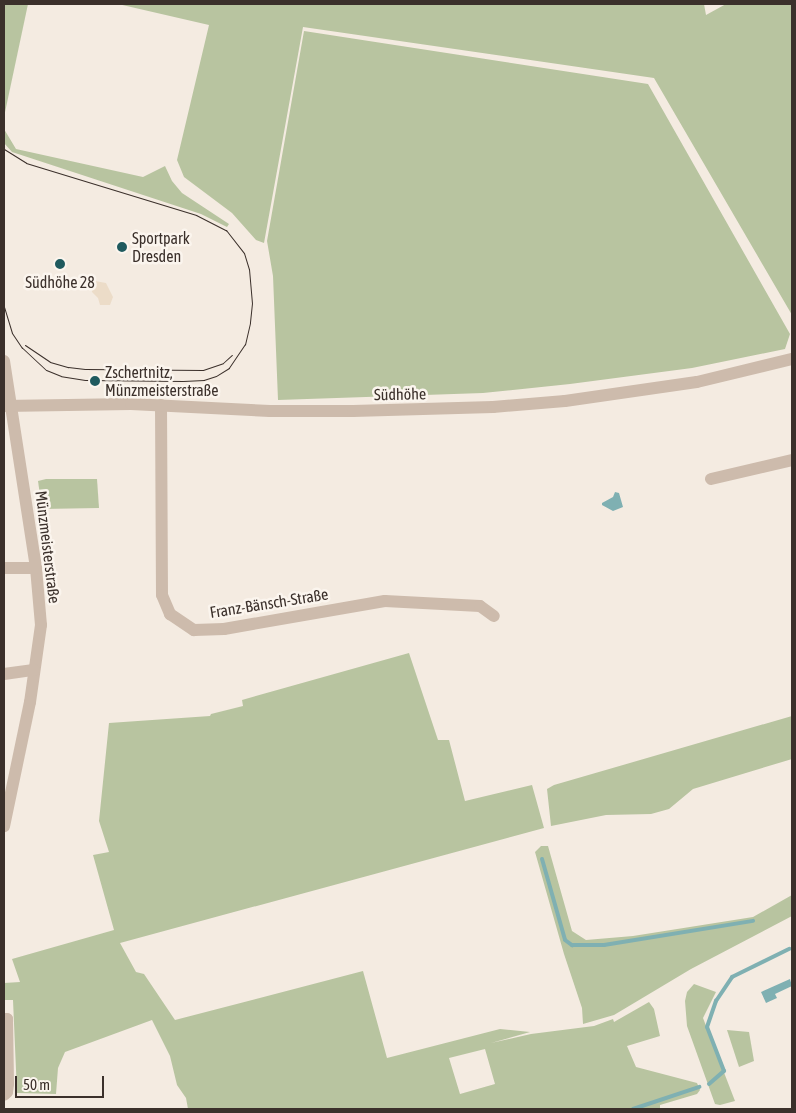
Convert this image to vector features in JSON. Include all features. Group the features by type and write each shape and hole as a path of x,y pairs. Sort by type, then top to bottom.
{"street":[{"name":"Südhöhe","path":"7,406 161,405 270,411 493,407 565,401 697,382 792,359"},
{"name":"Münzmeisterstraße","path":"4,361 7,406 36,568 41,625 4,826"},
{"name":"Franz-Bänsch-Straße","path":"161,405 162,595 170,614 194,630 224,629 385,601 480,606 494,616"},
{"path":"711,479 792,460"},
{"path":"4,568 36,568"},
{"path":"4,674 34,670"},
{"path":"4,1019 6,1019 8,1084 7,1092 4,1095"}],"green space":[{"path":"4,4 28,4 4,117"},
{"path":"118,4 704,4 706,15 726,4 790,4 792,5 792,315 654,78 303,27 264,243 256,240 232,213 184,177 177,160 209,25"},
{"path":"304,31 648,84 790,334 785,349 692,368 483,393 278,400 273,276 267,241"},
{"path":"4,129 16,149 143,177 165,166 172,181 182,193 229,224 227,227 201,214 12,152 4,143"},
{"path":"46,479 97,479 99,508 42,509 38,481"},
{"path":"409,653 438,740 449,740 465,801 532,785 544,828 120,943 136,972 144,974 175,1020 363,971 387,1058 500,1029 530,1032 491,1043 531,1034 594,1026 613,1019 614,1022 649,1002 654,1009 660,1036 627,1046 636,1067 697,1083 700,1090 697,1094 660,1105 660,1109 188,1109 186,1098 177,1085 170,1056 152,1020 65,1052 58,1068 56,1094 17,1093 13,1000 4,1000 4,983 20,982 12,959 114,930 93,855 109,852 99,821 109,723 210,716 211,714 243,706 242,700","holes":["485,1049 495,1084 460,1094 449,1058"]},
{"path":"792,716 792,759 693,789 669,809 651,814 606,815 551,826 547,789 554,785"},
{"path":"541,846 548,846 572,931 586,940 633,936 753,917 792,895 792,916 691,969 614,1015 583,1024 582,1008 564,954 535,852"},
{"path":"694,984 716,992 703,1018 735,1101 720,1105 715,1104 687,1026 685,1001 687,992"},
{"path":"727,1030 749,1032 754,1061 739,1067"}],"shaded area":[{"path":"95,281 106,283 113,297 110,305 100,305 98,298 92,292 91,285"}],"water":[{"path":"615,492 619,493 623,507 613,511 602,505 602,503 613,497"},
{"path":"790,979 792,986 775,994 777,998 766,1003 761,992"}],"waterway":[{"path":"542,859 565,940 572,945 604,945 753,921"},
{"path":"709,1084 724,1071 707,1027 716,1001 732,977 789,949"},
{"path":"633,1109 699,1087"}],"tram line":[{"path":"4,149 26,163 196,215 226,230 244,253 249,269 252,303 245,344 229,368 216,376 204,380 183,381 85,380 61,376 46,370 22,348 12,333 4,306"},
{"path":"25,345 50,362 85,369 203,370 223,363 232,355"}],"place":[{"name":"Sportpark Dresden","path":"122,247"},
{"name":"Südhöhe 28","path":"60,264"},
{"name":"Zschertnitz, Münzmeisterstraße","path":"95,381"}]}
